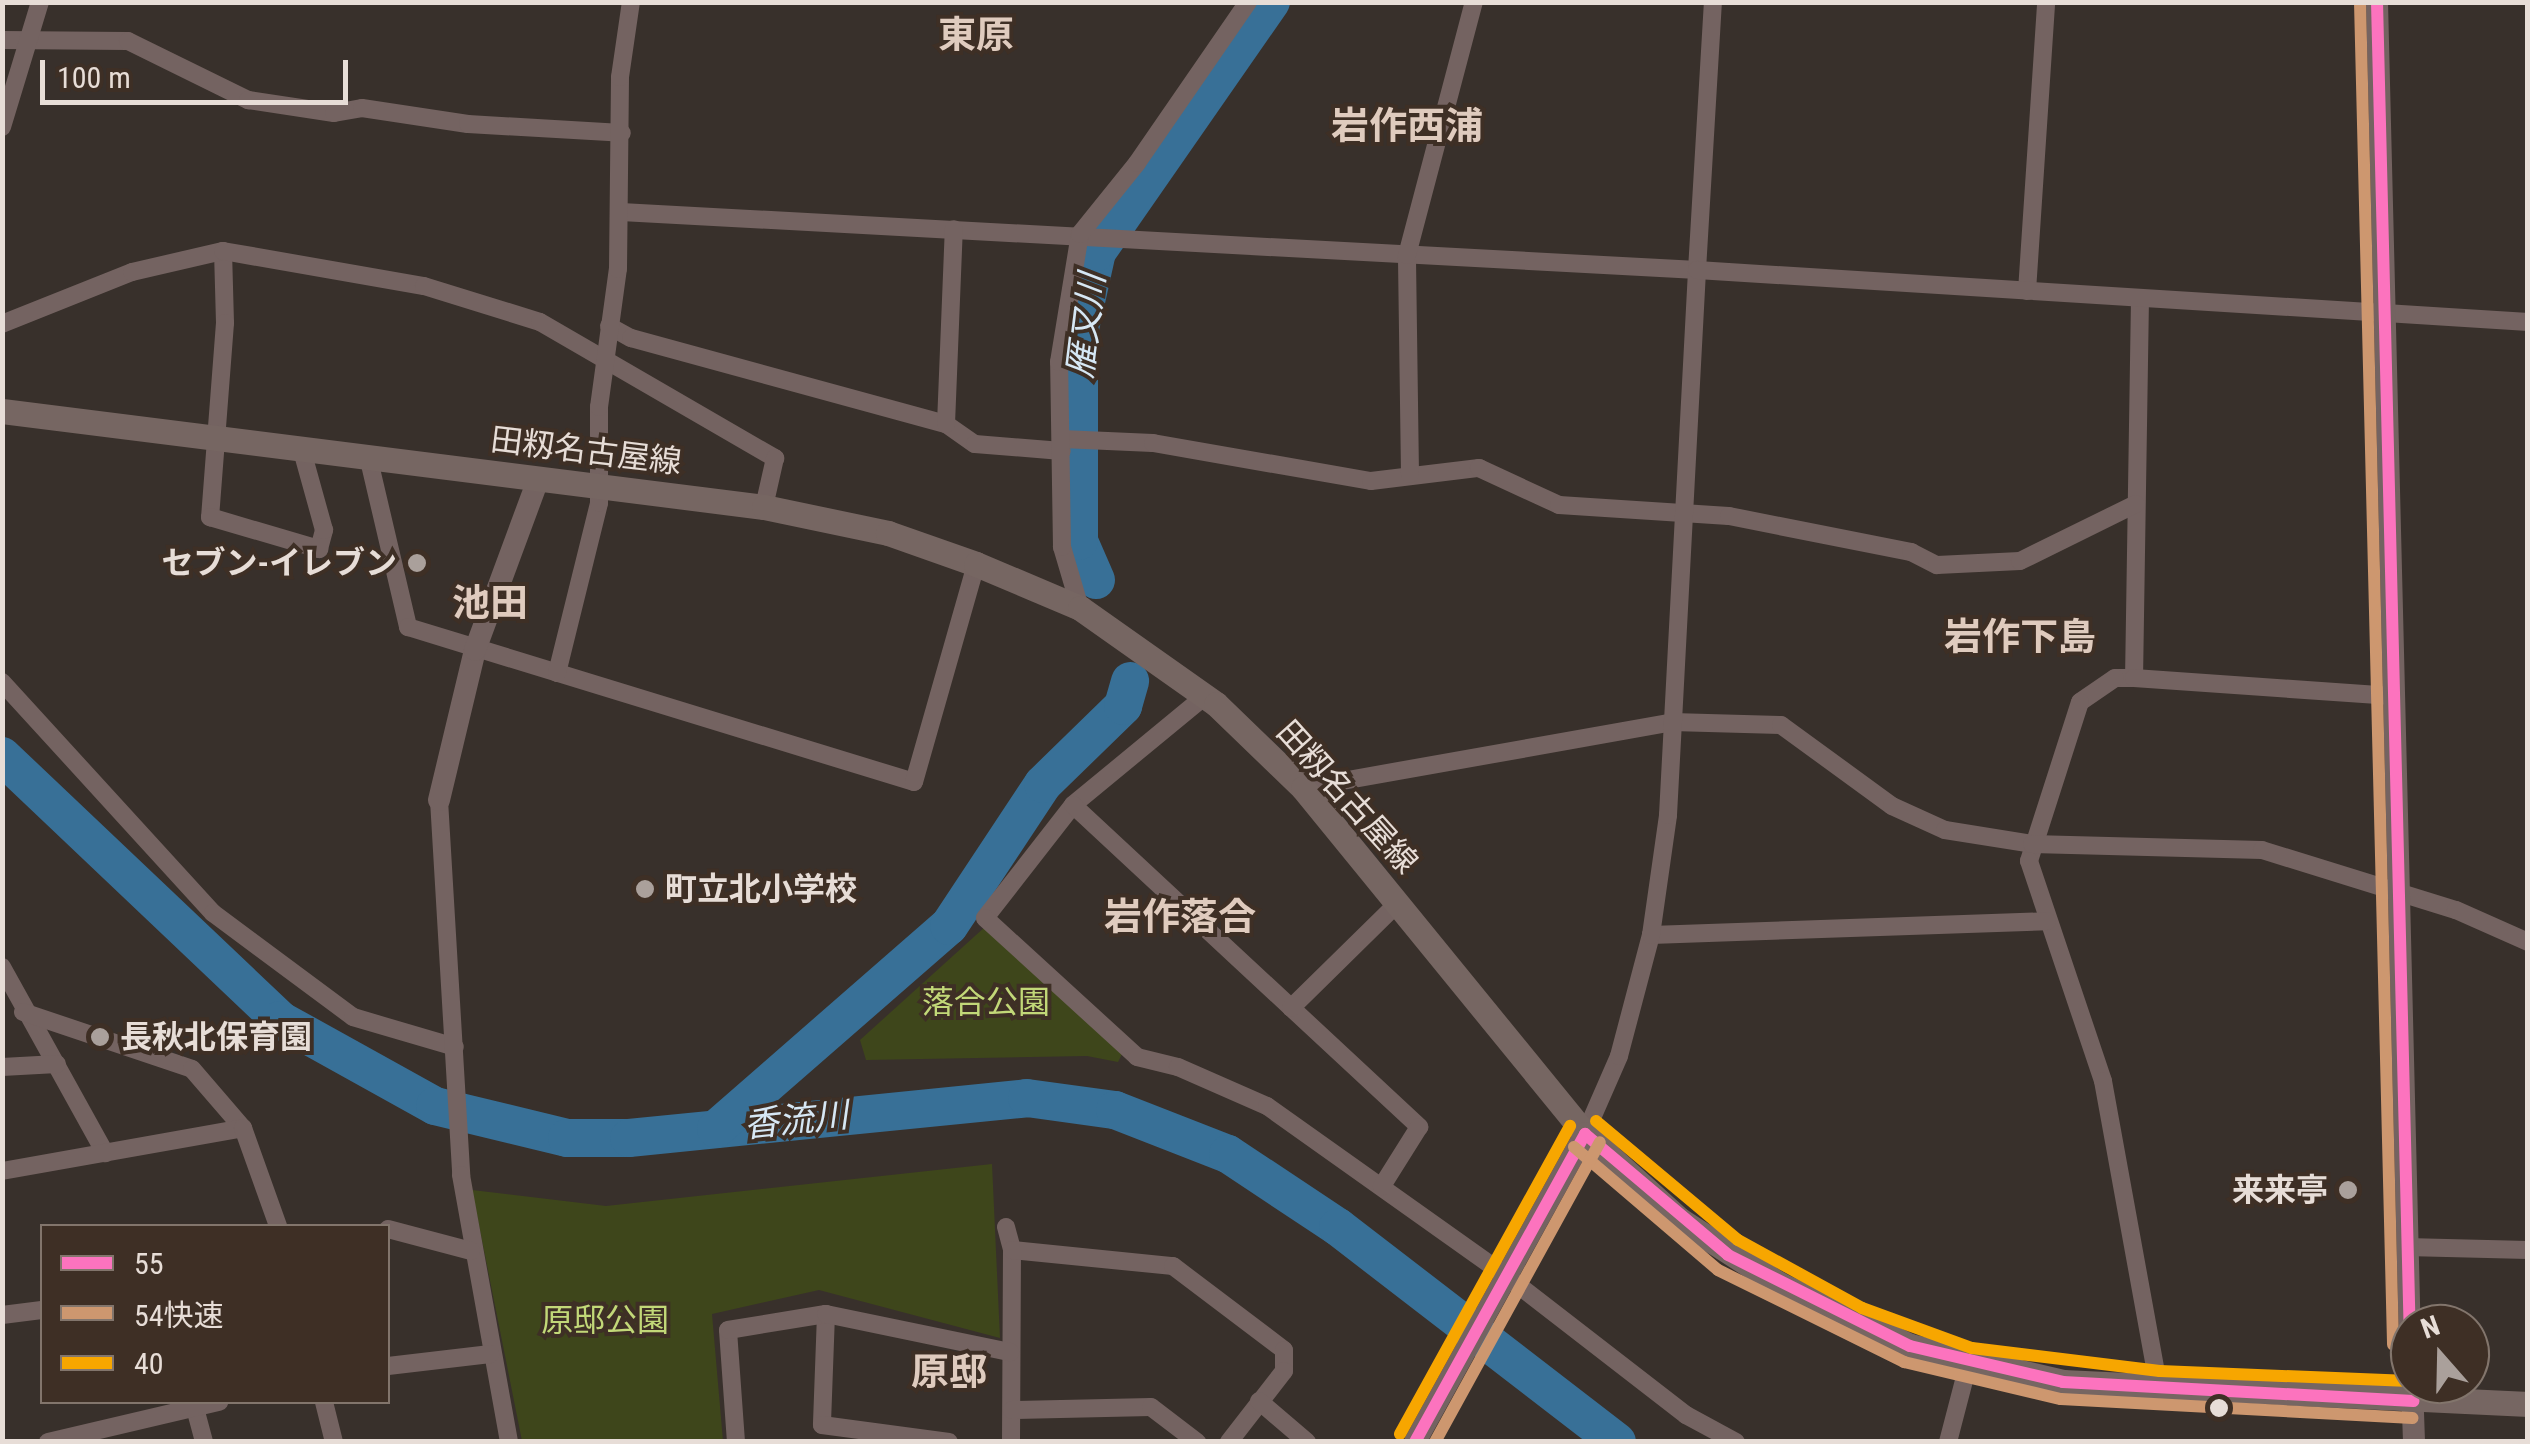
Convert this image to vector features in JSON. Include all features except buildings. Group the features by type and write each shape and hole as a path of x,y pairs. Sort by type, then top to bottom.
{"main road":[{"name":"田籾名古屋線","path":"2,411 764,507 888,533 976,564 1080,608 1205,696 1303,788 1585,1134 1728,1255 1855,1324 1968,1365 2159,1388 2390,1393"},
{"name":"田籾名古屋線","path":"2490,1400 2528,1404"}],"street":[{"path":"2,127 40,2"},
{"path":"556,672 598,503 605,361 621,212 620,77 631,2"},
{"path":"1080,608 1062,547 1062,324 1080,234 1138,163 1248,2"},
{"path":"1410,474 1406,254 1474,2"},
{"path":"1415,1442 1585,1134 1619,1056 1651,936 1668,815 1712,2"},
{"path":"2027,291 2046,2"},
{"path":"2376,2 2408,1304"},
{"path":"2,40 128,41 248,100 334,113 362,108 468,124 622,133"},
{"path":"621,212 1080,234 2528,322"},
{"path":"946,424 954,229"},
{"path":"2,324 132,272 223,251 424,286 540,322 776,458 764,507"},
{"path":"223,251 225,323 213,436 210,517 319,549 324,530 301,447"},
{"path":"2134,678 2140,298"},
{"path":"609,326 648,343 946,424 975,444 1063,443 1097,438 1153,443 1371,481 1479,468 1560,505 1686,512 1911,552 1938,565 2020,561 2136,504"},
{"path":"368,456 408,626 475,650 914,782 976,564"},
{"path":"509,1442 471,1250 439,800 475,650 538,480"},
{"path":"2159,1388 2104,1082 2047,921 2029,860 2032,844 2080,702 2114,678 2392,696"},
{"path":"2,682 213,913 352,1018 455,1047"},
{"path":"1205,696 1073,805 985,918 1137,1057 1192,1072 1267,1106 1382,1186 1502,1282 1686,1415 1736,1442"},
{"path":"1303,788 1672,722 1781,725 1919,820 1988,841 2262,850 2528,942"},
{"path":"1073,805 1419,1127 1382,1186"},
{"path":"1291,1008 1398,903"},
{"path":"1651,936 2047,921"},
{"path":"2,968 104,1152"},
{"path":"23,1012 192,1069 243,1128 277,1224"},
{"path":"2,1067 58,1064"},
{"path":"2,1172 243,1128"},
{"path":"1006,1226 1012,1250 1011,1442"},
{"path":"390,1230 471,1250"},
{"path":"2406,1247 2528,1250"},
{"path":"1012,1250 1174,1266 1284,1350 1284,1371 1229,1442"},
{"path":"2,1315 40,1310"},
{"path":"736,1442 728,1330 826,1314 1010,1352"},
{"path":"826,1314 822,1425 949,1442"},
{"path":"390,1366 490,1354"},
{"path":"1948,1442 1968,1365"},
{"path":"1259,1401 1307,1442"},
{"path":"48,1442 210,1404"},
{"path":"324,1404 334,1442"},
{"path":"2412,1404 2414,1442"},
{"path":"1012,1410 1152,1407 1197,1442"},
{"path":"195,1408 204,1442"}],"green space":[{"name":"落合公園","path":"986,926 1122,1054 1118,1062 1087,1056 866,1060 860,1040"},
{"name":"原邸公園","path":"992,1164 1000,1338 819,1290 712,1314 723,1441 522,1441 472,1190 606,1206"}],"waterway":[{"name":"雁又川","path":"1096,580 1079,541 1079,333 1097,252 1271,2"},
{"name":"雁又川","path":"716,1129 949,926 1043,784 1123,706 1130,681"},
{"name":"香流川","path":"2,756 280,1020 435,1106 567,1138 629,1138 1027,1098 1115,1110 1228,1154 1338,1227 1617,1442"}],"transit line":[{"name":"54快速","path":"2360,2 2392,1304"},
{"name":"55","path":"2377,2 2409,1304"},
{"name":"40","path":"1596,1121 1738,1240 1862,1308 1972,1348 2160,1371 2390,1380"},
{"name":"40","path":"1400,1434 1570,1126"},
{"name":"55","path":"1585,1134 1728,1255 1910,1346 2063,1382 2390,1400"},
{"name":"55","path":"1415,1442 1585,1134"},
{"name":"54快速","path":"1435,1442 1600,1142"},
{"name":"54快速","path":"1574,1147 1718,1270 1904,1362 2061,1399 2412,1418"}],"place":[{"name":"セブン-イレブン","path":"417,563"},
{"name":"町立北小学校","path":"645,889"},
{"name":"長秋北保育園","path":"100,1037"},
{"name":"来来亭","path":"2348,1190"}],"district":[{"name":"東原","path":"976,36"},
{"name":"岩作西浦","path":"1407,127"},
{"name":"池田","path":"490,604"},
{"name":"岩作下島","path":"2020,638"},
{"name":"岩作落合","path":"1180,918"},
{"name":"原邸","path":"949,1373"}]}
